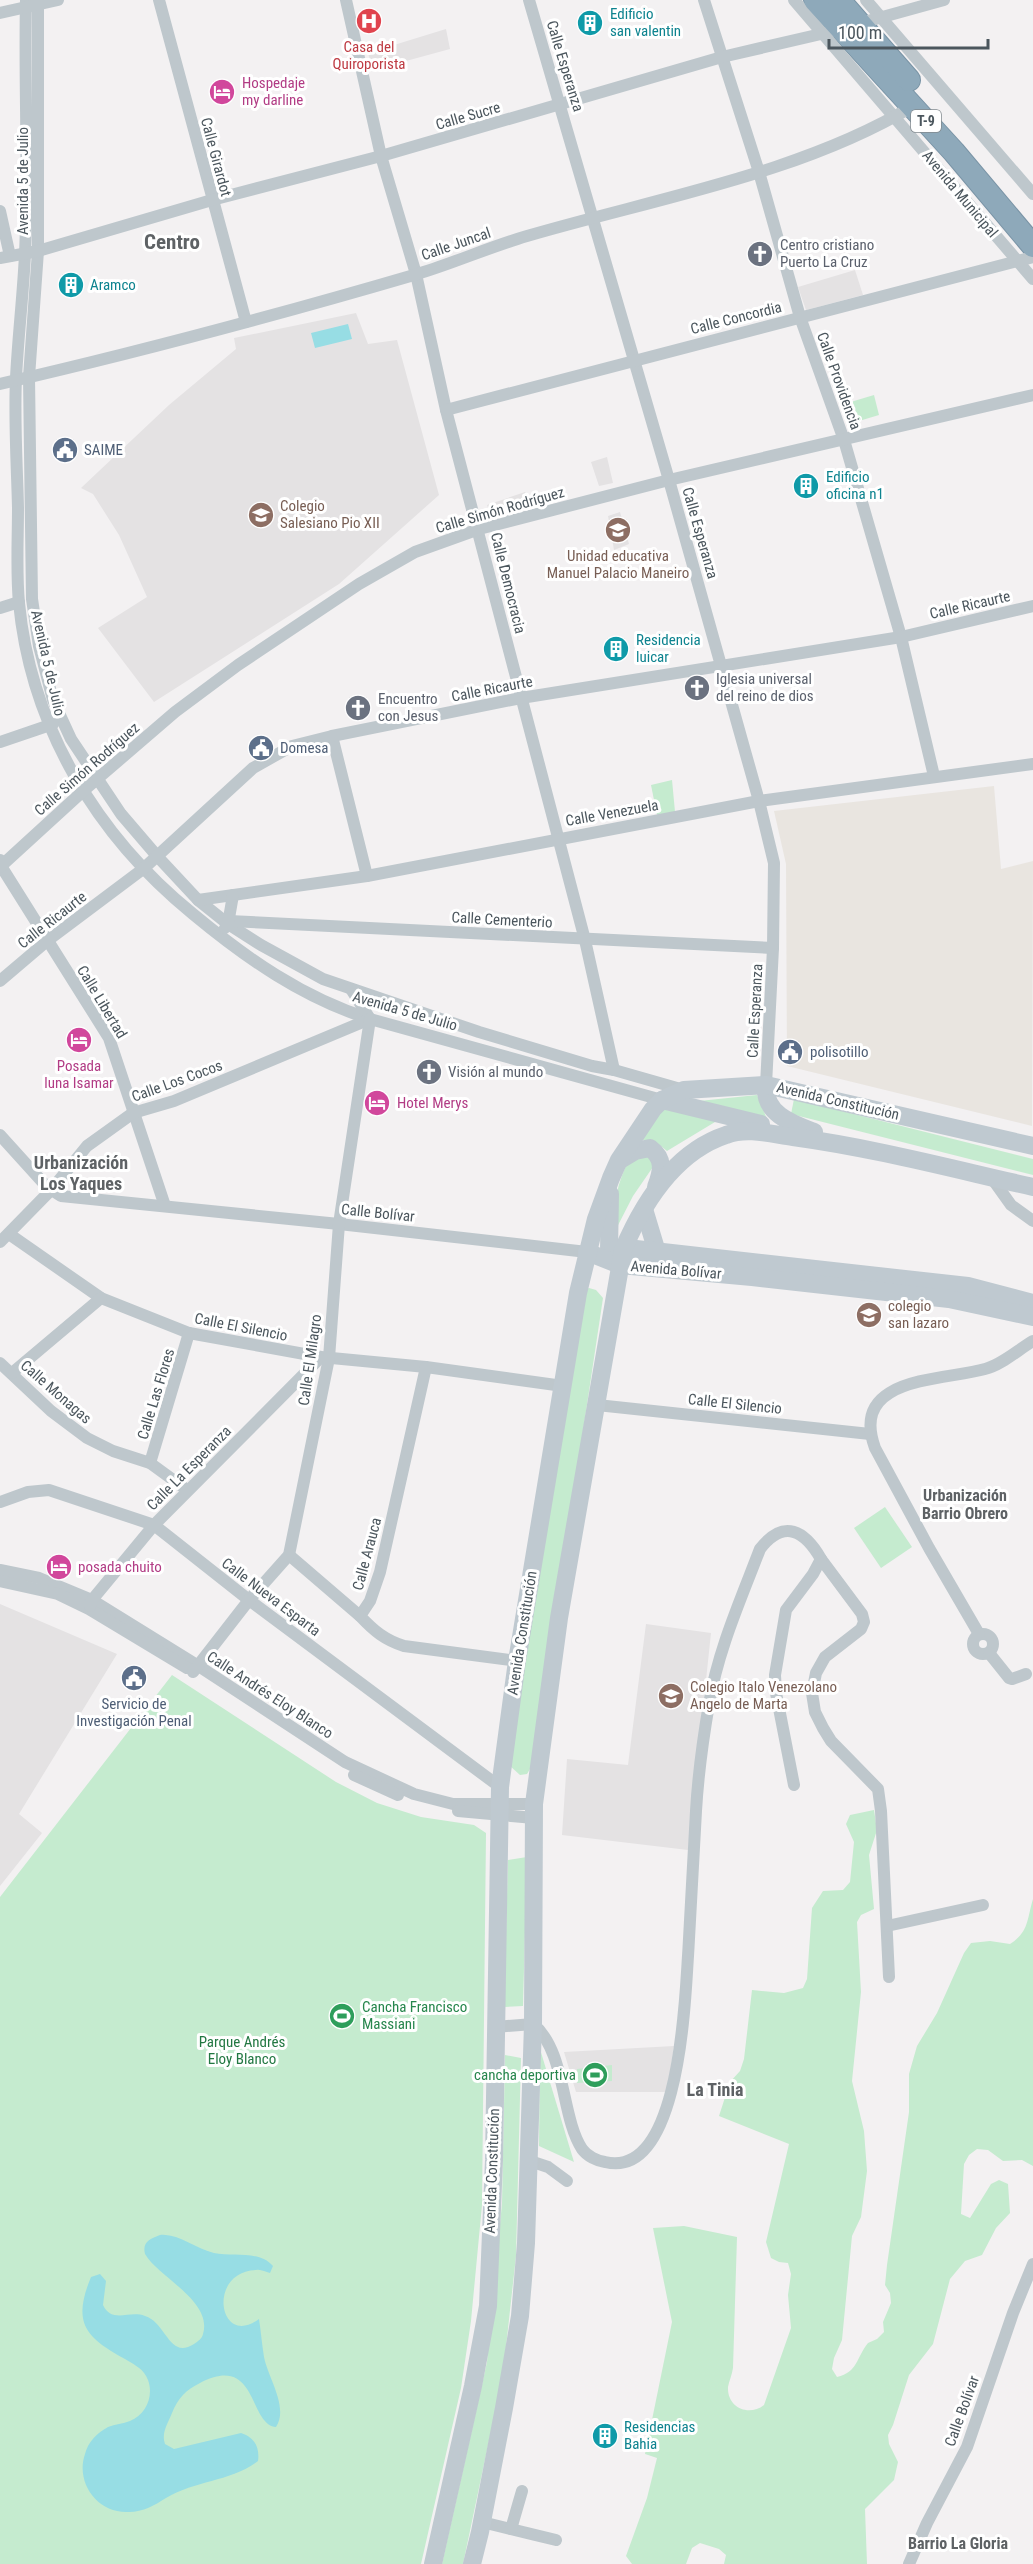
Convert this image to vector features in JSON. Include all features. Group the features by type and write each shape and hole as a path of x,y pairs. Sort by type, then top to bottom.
{"highway":[{"name":"Avenida Municipal","path":"815,0 839,28 913,96 946,120 1033,221"},
{"name":"Avenida Municipal","path":"839,0 839,28"},
{"name":"Avenida Municipal","path":"913,96 1025,254"}],"main road":[{"name":"Avenida Constitución","path":"433,2564 473,2386 488,2306 494,2160 499,1802 517,1662 578,1293 596,1219 611,1178 619,1160 648,1116 663,1100 684,1090 766,1085 1033,1146"},
{"path":"766,1085 768,1097 779,1116 789,1123 842,1143"},
{"path":"663,1100 1033,1187"},
{"path":"617,1255 665,1178 681,1161 695,1151 726,1135 743,1130 842,1143"},
{"path":"619,1160 645,1148 650,1148 658,1154 662,1169 647,1206 657,1252"},
{"path":"472,2564 482,2522 520,2316 530,2161 534,1811 560,1618 597,1405 617,1255 611,1178"},
{"name":"Avenida Bolívar","path":"588,1252 938,1297 1033,1306"},
{"name":"Avenida Bolívar","path":"617,1255 657,1252 968,1286 1033,1306"}],"street":[{"path":"0,13 26,4 58,0"},
{"name":"Calle Girardot","path":"159,0 246,322"},
{"name":"Calle Democracia","path":"346,0 381,156 416,274 446,410 585,940 614,1070"},
{"name":"Calle Esperanza","path":"529,0 669,480 759,801 774,863 773,948 766,1085"},
{"name":"Calle Providencia","path":"704,0 759,172 800,317 844,440 901,637 934,776"},
{"name":"Avenida Municipal","path":"794,0 839,28"},
{"name":"Avenida Municipal","path":"866,0 880,17 913,96 1033,194"},
{"name":"Calle Sucre","path":"5,257 32,252 212,200 381,156 722,57 944,0"},
{"name":"Avenida 5 de Julio","path":"38,2 29,377 32,599 53,700 71,739 121,814 198,900 229,922 323,979 479,1032 592,1066 684,1090"},
{"name":"Avenida 5 de Julio","path":"26,4 32,252 16,380 19,602 26,649 48,726 82,792 143,869 250,960 283,980 352,1013 370,1019 663,1100"},
{"name":"Calle Juncal","path":"0,384 246,322 416,274 523,237 759,172 823,149 913,96"},
{"path":"0,211 5,257"},
{"name":"Avenida Municipal","path":"1025,254 1033,279"},
{"name":"Calle Concordia","path":"446,410 800,317 1025,254 1033,257"},
{"name":"Calle Simón Rodríguez","path":"0,864 184,705 238,665 359,584 415,552 479,529 669,480 1033,395"},
{"path":"0,608 19,602"},
{"name":"Calle Ricaurte","path":"0,981 47,941 143,869 253,768 292,746 521,698 901,637 1033,606"},
{"path":"0,742 63,720"},
{"path":"332,736 367,876"},
{"name":"Calle Venezuela","path":"198,900 367,876 759,801 1033,764"},
{"name":"Calle Libertad","path":"0,864 110,1038 165,1206"},
{"path":"220,936 229,922 233,895"},
{"name":"Calle Cementerio","path":"229,922 773,948"},
{"path":"351,988 370,1019"},
{"name":"Calle Los Cocos","path":"5,1238 51,1190 87,1146 133,1113 174,1101 370,1019"},
{"name":"Calle El Milagro","path":"289,1555 325,1358 339,1224 370,1019"},
{"path":"0,1135 51,1190"},
{"path":"991,1177 1011,1205 1033,1221"},
{"name":"Calle Bolívar","path":"51,1190 61,1196 588,1252"},
{"name":"Calle El Silencio","path":"5,1238 101,1298 189,1334 325,1358 426,1367 563,1386"},
{"path":"12,1373 101,1298"},
{"name":"Calle Las Flores","path":"150,1463 189,1334"},
{"path":"1026,1674 1009,1678 989,1653 982,1654 974,1649 974,1639 979,1634 929,1548 870,1434 871,1416 878,1403 890,1390 988,1369 1033,1341"},
{"name":"Calle La Esperanza","path":"91,1604 154,1525 187,1490 325,1358"},
{"name":"Calle Monagas","path":"0,1363 51,1411 92,1442 150,1463 187,1490"},
{"name":"Calle Arauca","path":"360,1616 370,1601 380,1572 426,1367"},
{"name":"Calle El Silencio","path":"597,1405 870,1434"},
{"name":"Calle Nueva Esparta","path":"0,1502 28,1492 49,1490 154,1525 499,1802"},
{"path":"495,2027 533,2024 542,2033 562,2082 575,2133 583,2150 605,2163 618,2164 642,2152 664,2114 679,2060 692,1905 696,1808 709,1702 722,1651 760,1549 767,1539 777,1533 796,1532 814,1546 862,1614 864,1622 861,1629 825,1657 816,1673 812,1693 815,1712 831,1741 878,1789 889,1977"},
{"path":"195,1668 249,1600 289,1555 388,1641 404,1646 517,1662"},
{"path":"794,1785 776,1693 775,1675 786,1610 813,1574 821,1559"},
{"name":"Calle Andrés Eloy Blanco","path":"0,1570 39,1578 91,1604 195,1668 293,1733 345,1762 414,1794 453,1804 499,1802 534,1811"},
{"name":"Calle Andrés Eloy Blanco","path":"0,1581 91,1604"},
{"path":"887,1926 983,1905"},
{"path":"530,2161 548,2167 567,2181"},
{"name":"Calle Bolívar","path":"909,2564 927,2523 967,2447 1013,2313 1033,2264"},
{"path":"511,2529 522,2491"},
{"path":"482,2522 556,2540"}],"shaded area":[{"path":"446,29 450,49 373,70 368,53"},
{"path":"855,270 863,295 806,310 798,287"},
{"name":"Colegio Salesiano Pio XII","path":"356,313 368,344 397,340 439,495 339,584 154,702 98,628 147,597 119,535 93,494 81,488 169,405 236,349 234,338"},
{"path":"607,457 613,483 599,486 591,462"},
{"path":"525,492 531,505 492,518 487,505"},
{"name":"Unidad educativa Manuel Palacio Maneiro","path":"620,512 629,544 614,550 608,516"},
{"path":"994,786 1001,869 1033,861 1032,1126 787,1066 786,864 774,811"},
{"path":"0,1604 117,1654 19,1814 42,1833 0,1886"},
{"name":"Colegio Italo Venezolano Angelo de Marta","path":"646,1624 711,1633 688,1850 562,1835 567,1759 628,1765"},
{"path":"674,2046 667,2092 576,2092 564,2052"}],"green space":[{"path":"874,395 879,415 849,424 844,404"},
{"path":"672,780 675,812 657,815 651,785"},
{"path":"757,1095 767,1119 699,1101"},
{"path":"794,1099 1033,1159 1033,1175 791,1114"},
{"path":"655,1108 715,1118 715,1122 667,1151 656,1142 637,1139"},
{"path":"647,1155 655,1164 633,1196 613,1235 616,1195 625,1167 630,1158"},
{"path":"589,1288 596,1290 603,1298 533,1764 527,1774 520,1775 509,1765 580,1292"},
{"path":"885,1507 912,1547 881,1568 854,1528"},
{"name":"Parque Andrés Eloy Blanco","path":"172,1675 336,1782 377,1803 421,1817 474,1825 486,1833 482,2205 471,2321 461,2388 421,2564 0,2564 0,1897"},
{"path":"874,1810 877,1830 869,1855 874,1909 861,1915 857,1922 861,1992 852,2081 864,2131 867,2171 861,2217 852,2236 842,2340 832,2369 837,2377 849,2372 868,2343 877,2339 884,2332 883,2322 891,2303 890,2293 885,2285 909,2112 909,2074 917,2046 937,2013 964,1953 971,1943 990,1941 1010,1944 1024,1930 1033,1899 1033,2166 1022,2160 1003,2161 988,2150 977,2149 969,2155 964,2164 961,2214 970,2218 991,2184 999,2180 1008,2184 1010,2213 996,2228 982,2255 965,2261 950,2279 933,2344 909,2375 888,2435 889,2444 898,2462 894,2480 865,2509 867,2564 724,2564 726,2555 719,2549 700,2543 692,2548 686,2564 632,2564 626,2556 647,2498 657,2458 645,2454 672,2322 653,2228 684,2226 737,2237 733,2368 728,2387 731,2400 735,2405 746,2410 758,2409 764,2405 791,2328 788,2295 791,2274 788,2263 771,2258 766,2242 789,2144 719,2116 730,2082 740,2071 744,2059 752,1990 784,1993 803,1988 807,1979 812,1908 823,1891 843,1890 850,1882 854,1842 846,1824 850,1815"},
{"path":"527,1857 523,2006 504,2007 508,1860"},
{"path":"540,2049 574,2162 539,2146"},
{"path":"505,2055 521,2058 516,2256 503,2374 463,2564 442,2564 487,2362 502,2203"},
{"name":"cancha deportiva","path":"612,2065 612,2081 577,2083 577,2069"}],"water":[{"path":"348,324 352,339 315,348 311,333"},
{"path":"160,2235 174,2236 214,2253 261,2258 273,2266 270,2273 258,2270 240,2274 230,2283 224,2294 224,2306 227,2317 235,2324 245,2326 259,2319 264,2357 279,2402 279,2419 276,2427 267,2423 242,2383 232,2377 219,2376 200,2383 183,2395 174,2408 164,2432 165,2444 174,2449 241,2433 255,2443 258,2461 236,2473 177,2492 153,2506 134,2512 118,2511 99,2502 86,2486 83,2465 86,2450 100,2432 136,2418 144,2410 149,2398 150,2386 142,2370 92,2336 83,2317 83,2306 91,2277 100,2274 106,2281 103,2305 111,2314 145,2316 158,2326 173,2344 179,2347 186,2348 200,2340 204,2322 200,2311 183,2290 145,2254 146,2244"}],"place":[{"name":"Casa del Quiroporista","path":"369,21"},
{"name":"Edificio san valentin","path":"590,23"},
{"name":"Hospedaje my darline","path":"222,92"},
{"name":"Centro cristiano Puerto La Cruz","path":"760,254"},
{"name":"Aramco","path":"71,285"},
{"name":"SAIME","path":"65,450"},
{"name":"Edificio oficina n1","path":"806,486"},
{"name":"Colegio Salesiano Pio XII","path":"261,515"},
{"name":"Unidad educativa Manuel Palacio Maneiro","path":"618,530"},
{"name":"Residencia luicar","path":"616,649"},
{"name":"Iglesia universal del reino de dios","path":"697,688"},
{"name":"Encuentro con Jesus","path":"358,708"},
{"name":"Domesa","path":"261,748"},
{"name":"Posada luna Isamar","path":"79,1040"},
{"name":"polisotillo","path":"790,1052"},
{"name":"Visión al mundo","path":"429,1072"},
{"name":"Hotel Merys","path":"377,1103"},
{"name":"colegio san lazaro","path":"869,1315"},
{"name":"posada chuito","path":"59,1567"},
{"name":"Servicio de Investigación Penal","path":"134,1678"},
{"name":"Colegio Italo Venezolano Angelo de Marta","path":"671,1696"},
{"name":"Cancha Francisco Massiani","path":"342,2016"},
{"name":"cancha deportiva","path":"595,2075"},
{"name":"Residencias Bahia","path":"605,2436"}],"district":[{"name":"Centro","path":"172,242"},
{"name":"Urbanización Los Yaques","path":"81,1172"},
{"name":"Urbanización Barrio Obrero","path":"965,1504"},
{"name":"La Tinia","path":"715,2089"},
{"name":"Barrio La Gloria","path":"958,2543"}]}
